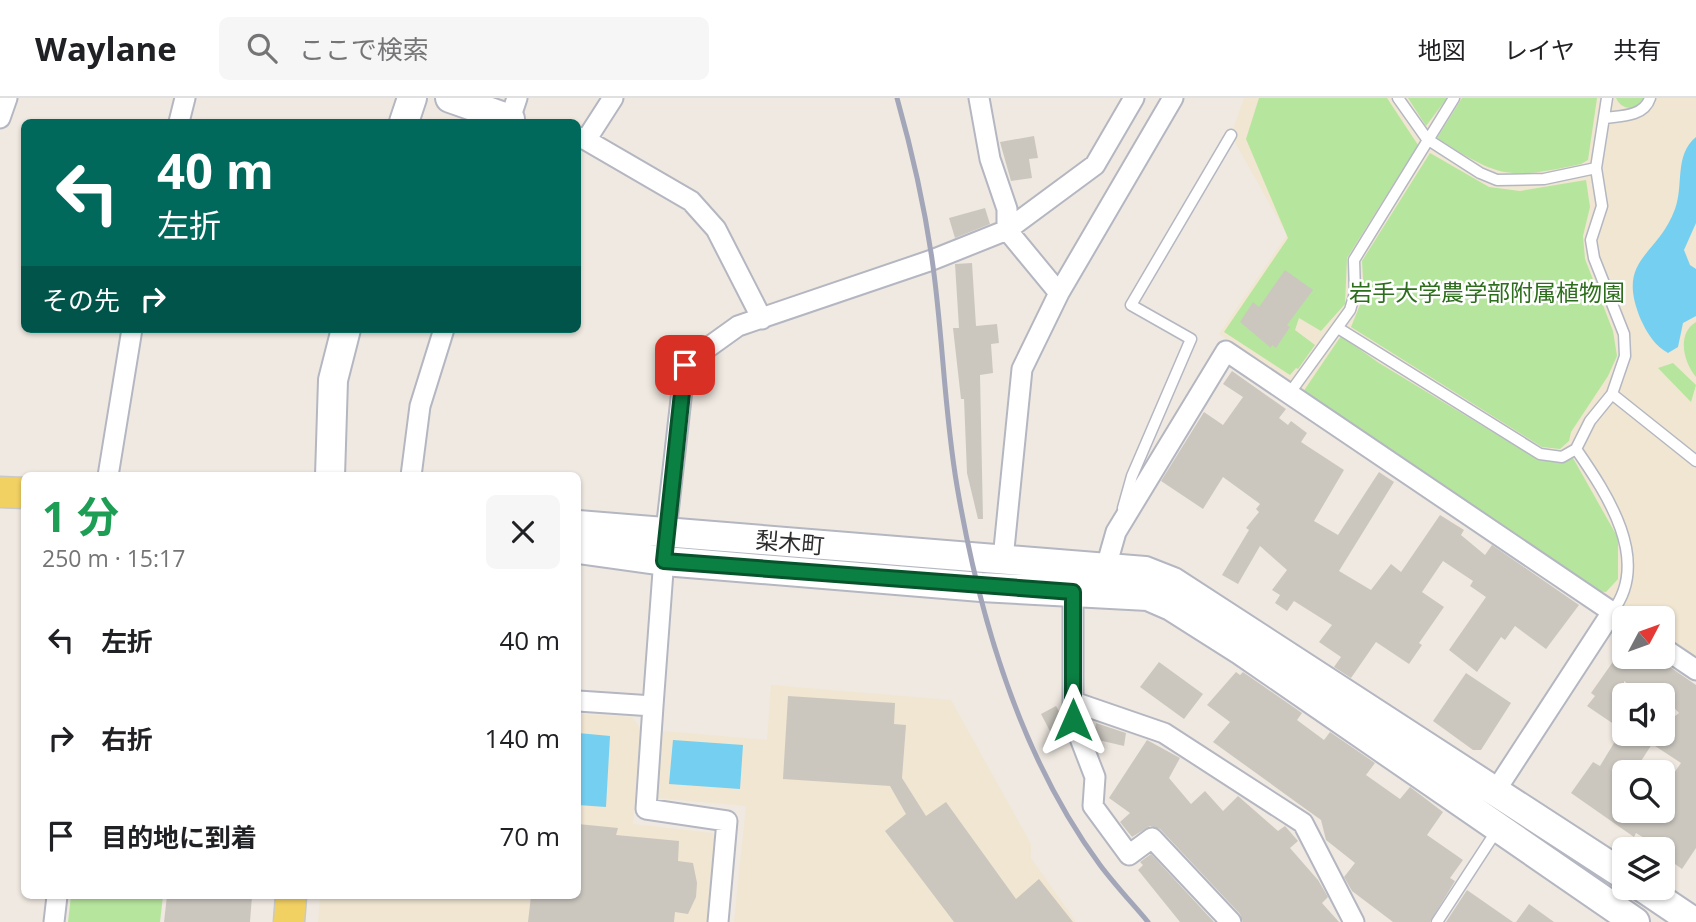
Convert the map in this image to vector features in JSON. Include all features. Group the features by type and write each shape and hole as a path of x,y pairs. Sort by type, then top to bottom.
{"main road":[{"path":"0,492 21,493"},
{"path":"289,922 291,899"}],"street":[{"path":"0,118 7,98"},
{"path":"180,119 185,98"},
{"path":"405,119 412,98"},
{"path":"450,98 514,116"},
{"path":"613,98 582,138 691,201 716,229 762,319"},
{"path":"979,98 990,159 1007,209 1007,230 1059,293"},
{"path":"718,922 727,821 646,809 666,531 685,365 738,326 932,260 1007,230 1095,165 1134,98"},
{"path":"1003,559 1021,369 1059,293 1173,98"},
{"path":"109,472 131,333"},
{"path":"330,472 332,380 345,333"},
{"path":"412,472 420,406 443,333"},
{"path":"1105,567 1116,532 1226,351 1612,612"},
{"name":"梨木町","path":"581,525 903,554 1003,559 1074,579"},
{"path":"581,549 664,561 1074,579 1148,596 1171,606 1242,651 1635,922"},
{"path":"1074,579 1105,567 1145,571 1173,582 1612,867"},
{"path":"1074,579 1073,720 1095,777 1093,806 1129,855 1152,838 1231,922"},
{"path":"1496,790 1612,625"},
{"path":"1675,656 1696,670"},
{"path":"581,701 653,706"},
{"path":"1074,702 1164,733 1303,823 1354,922"},
{"path":"54,922 57,899"},
{"path":"1661,900 1694,922"}],"lane":[{"path":"1398,98 1427,139 1480,173 1497,180 1544,179 1596,168"},
{"path":"1289,394 1350,310 1355,293 1354,260 1454,98"},
{"path":"1338,328 1540,454 1562,457 1576,449 1590,421 1612,394 1625,356 1624,334 1594,258 1591,240 1602,206 1596,168 1606,98"},
{"path":"1604,118 1636,113 1646,107 1650,98"},
{"path":"1116,532 1132,476 1191,339 1131,305 1231,135"},
{"path":"1612,394 1696,461"},
{"path":"1576,449 1601,488 1626,545 1629,561 1620,606"},
{"path":"1437,922 1499,827"}],"shaded area":[{"path":"1244,98 1696,98 1696,661 1675,646 1675,606 1616,606 1219,334 1287,235 1231,135"},
{"path":"771,685 951,700 1031,844 1031,858 1076,922 734,922 746,806 657,798 663,731 767,740"},
{"path":"581,714 632,717 640,728 633,824 712,833 718,840 710,922 318,922 320,899 581,899"}],"green space":[{"path":"1259,98 1387,98 1418,145 1347,258 1345,304 1321,331 1299,318 1295,330 1315,345 1298,369 1290,375 1224,332 1288,238 1246,139"},
{"path":"1408,98 1447,98 1426,126"},
{"path":"1462,98 1597,98 1588,160 1556,169 1520,173 1505,172 1476,161 1437,138"},
{"path":"1616,98 1644,98 1639,106 1629,108 1620,104"},
{"name":"岩手大学農学部附属植物園","path":"1430,153 1489,187 1520,191 1586,180 1590,207 1583,236 1585,259 1613,331 1617,356 1608,376 1571,432 1569,441 1560,449 1542,447 1351,327 1364,295 1362,261"},
{"path":"1696,322 1696,377 1685,357 1684,341 1690,327"},
{"name":"岩手大学農学部附属植物園","path":"1341,336 1379,363 1537,459 1560,462 1573,458 1618,538 1618,579 1606,592 1594,591 1303,392"},
{"path":"1673,363 1696,385 1691,402 1658,368"},
{"path":"71,899 163,899 160,922 68,922"}],"water":[{"path":"1696,137 1696,223 1684,250 1690,265 1696,269 1696,316 1683,323 1678,347 1668,353 1655,343 1643,325 1634,299 1633,283 1642,260 1675,209 1682,161 1689,144"},
{"path":"581,733 610,736 606,807 581,805"},
{"path":"673,740 743,745 740,789 669,784"}],"building":[{"path":"1034,136 1038,158 1029,159 1032,178 1011,181 1000,142"},
{"path":"985,208 990,224 955,238 949,218"},
{"path":"972,263 976,326 997,324 999,343 991,344 993,373 980,375 983,519 978,519 967,473 964,399 961,399 953,328 959,328 955,264"},
{"path":"1285,270 1313,290 1287,325 1290,327 1276,348 1272,345 1271,348 1240,322 1253,302 1259,307"},
{"path":"1232,371 1286,409 1279,418 1288,425 1291,421 1307,433 1301,442 1344,470 1314,521 1338,535 1379,472 1394,482 1339,571 1371,590 1391,564 1401,572 1440,515 1464,530 1461,535 1485,555 1492,545 1579,605 1546,649 1515,626 1505,640 1501,637 1477,672 1449,650 1486,597 1470,586 1473,581 1443,561 1422,592 1444,607 1419,643 1422,645 1409,664 1376,642 1351,678 1334,667 1341,657 1319,642 1332,625 1294,601 1287,611 1275,603 1280,595 1272,590 1287,570 1260,546 1238,584 1222,575 1249,530 1246,528 1259,512 1256,509 1260,504 1223,477 1203,509 1161,481 1204,412 1223,425 1243,397 1223,384"},
{"path":"1159,662 1203,694 1184,719 1140,687"},
{"path":"1612,663 1612,669 1673,669 1696,685 1696,848 1682,869 1675,864 1675,837 1642,837 1636,833 1634,837 1614,823 1675,823 1675,772 1681,763 1655,746 1675,746 1675,716 1679,713 1675,709 1675,683 1612,683 1612,723 1587,706 1595,696 1591,693"},
{"path":"1236,672 1240,675 1243,672 1302,713 1297,720 1324,740 1330,732 1375,763 1366,775 1400,799 1410,787 1443,812 1427,835 1463,860 1450,878 1455,881 1430,922 1393,922 1352,891 1344,877 1355,863 1326,840 1321,820 1213,742 1230,722 1207,705"},
{"path":"1466,673 1511,703 1481,750 1473,750 1433,721"},
{"path":"788,696 895,703 894,724 906,725 902,778 926,816 946,802 1016,899 1039,879 1073,922 954,922 885,831 906,814 890,786 783,779"},
{"path":"1056,706 1067,739 1052,735 1041,714"},
{"path":"1096,723 1126,733 1124,746 1094,739"},
{"path":"1147,740 1180,758 1169,778 1191,804 1205,791 1223,811 1238,796 1278,831 1285,826 1298,841 1290,848 1318,880 1328,897 1322,903 1339,922 1243,922 1240,914 1160,829 1150,826 1132,837 1120,822 1130,813 1109,798"},
{"path":"1612,746 1651,746 1642,760 1612,760 1612,822 1571,793 1593,762 1600,766"},
{"path":"581,824 618,828 616,835 679,841 678,861 693,863 697,883 696,897 688,914 675,912 674,922 528,922 531,899 581,899"},
{"path":"1151,854 1214,922 1180,922 1138,870 1143,865 1140,862"},
{"path":"1467,890 1513,922 1446,922"},
{"path":"167,899 252,899 250,922 164,922"},
{"path":"1529,904 1554,922 1516,922"}],"railway":[{"path":"897,98 917,178 932,259 957,486 966,535 991,635 1007,684 1047,779 1100,865 1148,922"}],"route":[{"path":"685,365 664,561 1073,592 1073,720"}]}
